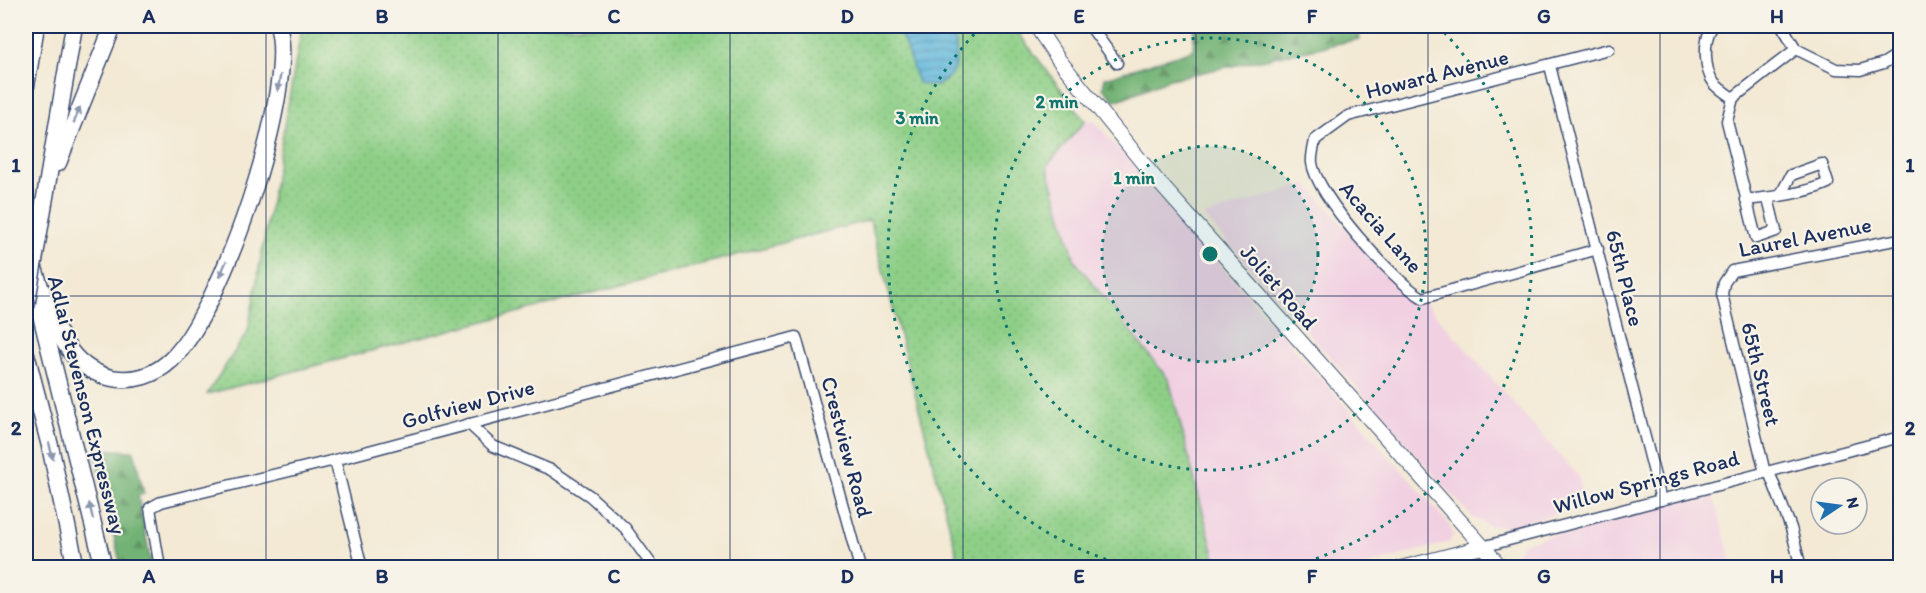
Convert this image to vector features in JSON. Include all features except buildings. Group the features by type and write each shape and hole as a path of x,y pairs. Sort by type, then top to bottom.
{"highway":[{"path":"26,86 36,26"},
{"path":"26,307 74,26"},
{"path":"46,195 113,26"},
{"path":"26,243 55,325 71,352 89,369 108,377 132,379 155,372 172,359 188,340 206,306 237,237 255,183 268,140 281,69 278,26"},
{"name":"Adlai Stevenson Expressway","path":"26,253 104,567"},
{"name":"Adlai Stevenson Expressway","path":"26,354 50,447 76,567"}],"main road":[{"name":"Joliet Road","path":"1036,26 1059,60 1155,178 1502,567"},
{"name":"Willow Springs Road","path":"1401,567 1482,547"}],"street":[{"path":"1090,26 1117,63"},
{"path":"1782,26 1796,49 1836,69 1860,70 1884,63 1900,53"},
{"path":"1712,27 1705,37 1705,51 1713,82 1733,98"},
{"name":"Howard Avenue","path":"1315,140 1348,116 1609,49"},
{"path":"1768,198 1776,231 1756,238 1727,121 1733,98 1796,49"},
{"name":"65th Place","path":"1550,66 1661,500"},
{"name":"Acacia Lane","path":"1315,140 1311,161 1319,184 1332,204 1406,289 1423,298 1598,249"},
{"path":"1746,200 1780,196"},
{"name":"Laurel Avenue","path":"1724,283 1732,271 1900,239"},
{"name":"65th Street","path":"1724,283 1722,294 1767,472 1791,528 1801,567"},
{"name":"Golfview Drive","path":"160,567 150,508 161,502 335,460 796,337"},
{"name":"Crestview Road","path":"796,337 860,567"},
{"path":"470,424 493,446 551,470 590,496 625,528 654,567"},
{"name":"Willow Springs Road","path":"1482,547 1900,437"},
{"path":"335,460 362,567"}],"shaded area":[{"path":"1093,120 1449,524 1453,535 1450,542 1359,567 1217,567 1169,380 1075,261 1047,166 1085,121"},
{"path":"1307,184 1386,275 1428,306 1578,476 1585,506 1507,527 1490,526 1472,517 1204,216"},
{"path":"1712,491 1733,567 1520,567 1518,565 1515,555 1524,543"}],"green space":[{"path":"302,26 1013,26 1085,121 1047,166 1075,261 1169,380 1217,567 960,567 870,220 207,394 248,331"},
{"path":"1195,26 1357,26 1360,39 1170,79 1115,101 1103,88 1105,78 1193,50"},
{"path":"94,449 134,451 144,494 138,496 152,567 121,567"}],"water":[{"path":"894,26 953,26 956,61 950,76 944,82 935,86 918,83 903,39"}]}
